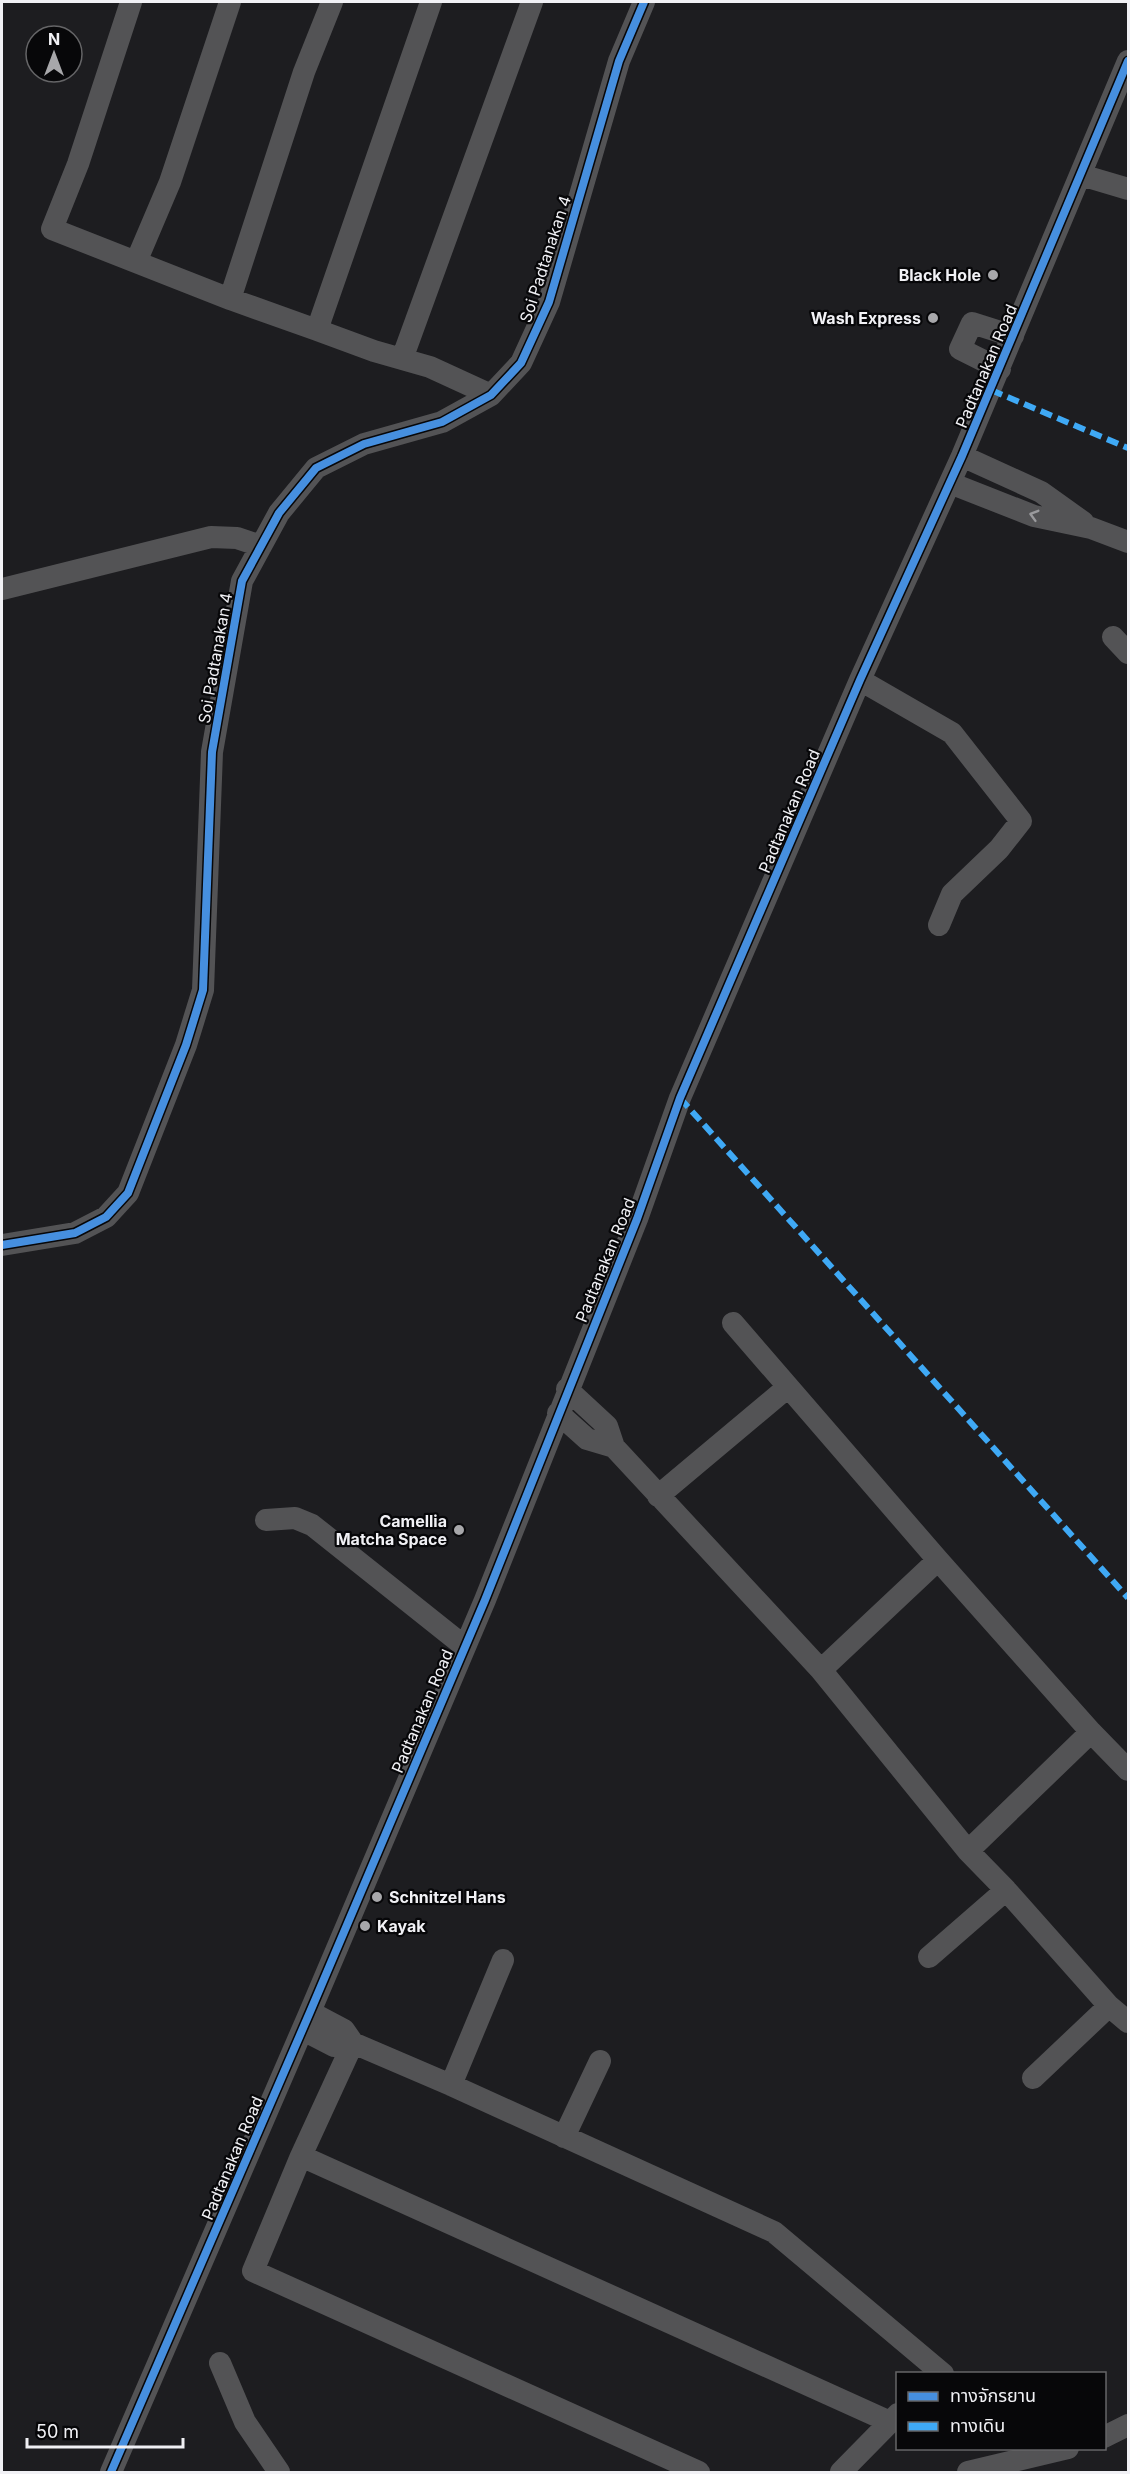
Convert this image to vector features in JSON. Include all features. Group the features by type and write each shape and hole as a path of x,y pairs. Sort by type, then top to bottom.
{"street":[{"path":"131,2 78,164 52,229 230,299 430,367 491,395"},
{"path":"136,262 170,182 204,73 230,2"},
{"path":"230,299 304,72 332,2"},
{"path":"317,330 431,2"},
{"path":"402,359 532,2"},
{"name":"Soi Padtanakan 4","path":"2,1245 75,1233 106,1216 128,1193 186,1045 202,990 212,752 242,581 279,513 316,468 364,444 442,422 491,395 522,363 549,302 619,61 644,2"},
{"name":"Padtanakan Road","path":"111,2472 485,1600 567,1389 637,1219 680,1098 860,680 1000,369 1128,61"},
{"path":"1081,175 1128,189"},
{"path":"1000,369 960,349 972,323 1013,336"},
{"path":"962,456 1041,492 1092,528"},
{"path":"950,483 1034,516 1092,528 1128,542"},
{"path":"2,589 211,537 237,538 261,546"},
{"path":"1113,636 1128,653"},
{"path":"860,680 952,733 1021,821 999,849 952,894 939,926"},
{"path":"733,1323 938,1560 1091,1732 1128,1770"},
{"path":"658,1496 788,1387"},
{"path":"567,1389 607,1426 614,1447 821,1670 968,1851 1006,1890 1109,2006 1128,2022"},
{"path":"558,1413 587,1439 614,1447"},
{"path":"266,1520 295,1518 312,1525 464,1646"},
{"path":"821,1670 938,1560"},
{"path":"968,1851 1091,1732"},
{"path":"929,1958 1006,1890"},
{"path":"451,2085 503,1959"},
{"path":"1033,2078 1109,2006"},
{"path":"306,2021 344,2030 353,2043 451,2085 774,2232 939,2372"},
{"path":"353,2043 301,2156 253,2271 699,2472"},
{"path":"564,2137 600,2061"},
{"path":"301,2156 894,2418 841,2472"},
{"path":"220,2363 245,2422 279,2472"},
{"path":"1106,2436 1128,2425"},
{"path":"968,2472 1060,2450"}],"marked path":[{"path":"991,390 1128,448"},
{"path":"680,1098 1128,1598"}],"cycle path":[{"path":"2,1245 75,1233 106,1217 128,1193 186,1045 203,990 212,752 242,581 279,513 316,468 364,444 442,422 491,395 521,363 549,302 619,61 644,2"},
{"path":"111,2472 485,1600 637,1219 680,1098 860,680 962,456 1128,61"}],"place":[{"name":"Black Hole","path":"993,275"},
{"name":"Wash Express","path":"933,318"},
{"name":"Camellia Matcha Space","path":"459,1530"},
{"name":"Schnitzel Hans","path":"377,1897"},
{"name":"Kayak","path":"365,1926"}]}
